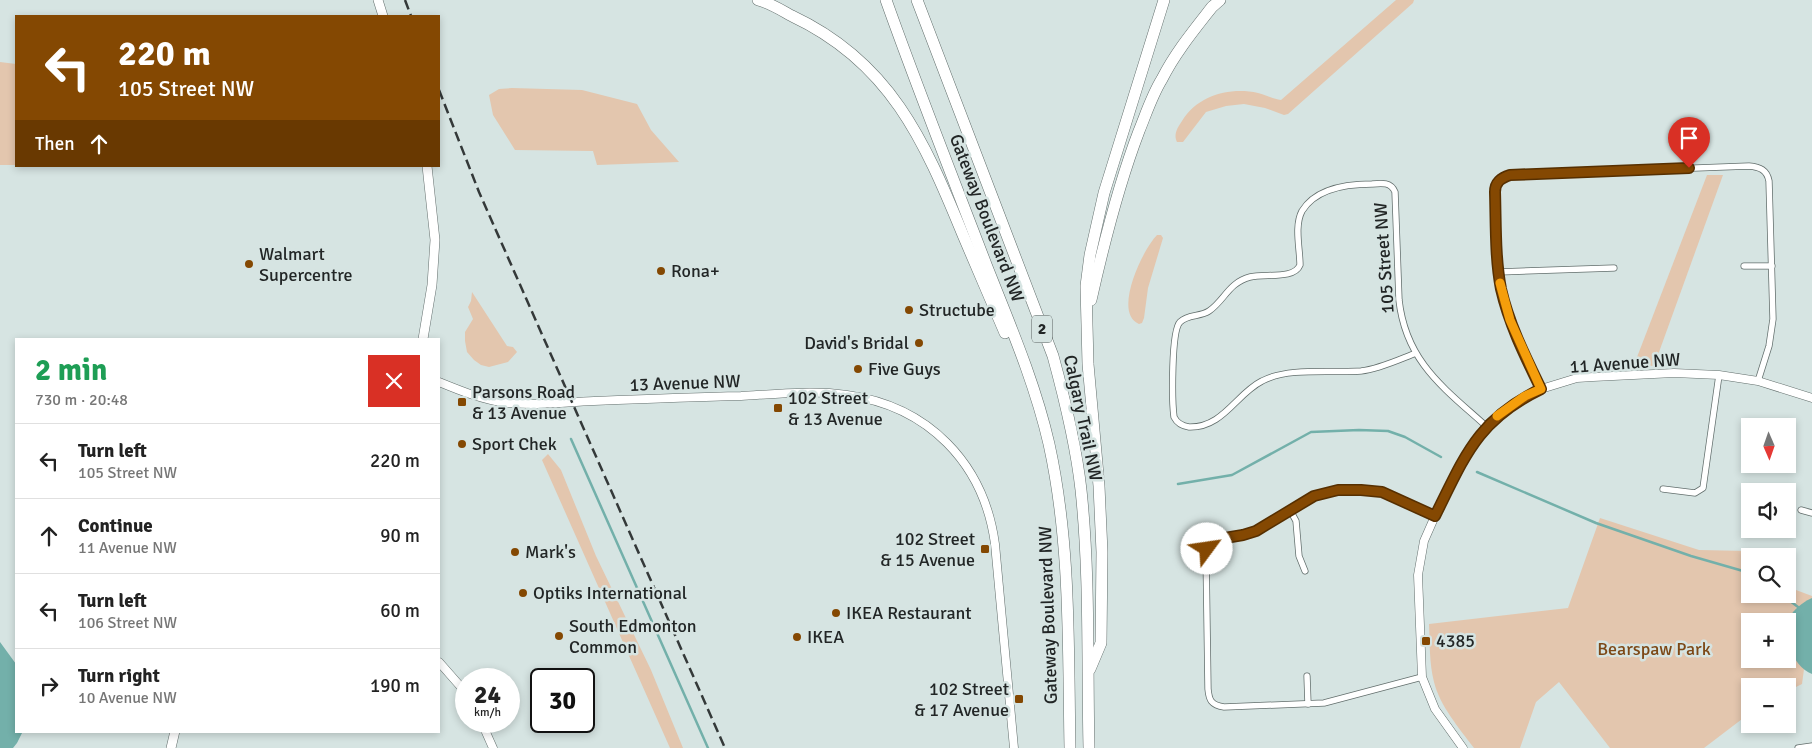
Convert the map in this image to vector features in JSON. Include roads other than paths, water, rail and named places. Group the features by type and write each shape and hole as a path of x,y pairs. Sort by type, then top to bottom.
{"highway":[{"path":"758,0 814,26 835,40 882,82 922,140 1008,341 1025,364"},
{"path":"880,0 904,51"},
{"name":"Gateway Boulevard NW","path":"886,0 1025,364 1049,444 1063,524 1067,571 1070,748"},
{"name":"Calgary Trail NW","path":"917,0 1053,356 1064,395 1081,488 1085,544 1089,748"},
{"path":"1087,675 1101,643 1102,552 1100,486 1089,380 1086,286 1090,255 1104,193 1164,0"},
{"path":"1086,321 1112,209 1129,156 1150,104 1173,60 1207,14 1220,0"}],"main road":[{"path":"378,0 384,15"},
{"path":"422,338 432,285 435,240 433,212 426,169"},
{"path":"171,748 175,733"}],"street":[{"path":"1541,389 1510,320 1498,272 1495,188 1499,180 1510,175 1749,166 1767,173 1769,181 1773,326 1758,382"},
{"name":"105 Street NW","path":"1416,353 1367,370 1285,374 1271,377 1254,386 1226,413 1210,422 1189,426 1178,423 1174,412 1174,351 1176,332 1180,322 1210,310 1225,292 1245,279 1257,276 1290,274 1296,271 1300,265 1299,218 1306,206 1316,198 1337,188 1386,183 1392,186 1396,197 1400,308 1404,326 1416,353 1435,380 1486,426"},
{"path":"1744,266 1772,266"},
{"path":"1498,272 1614,268"},
{"name":"11 Avenue NW","path":"1486,426 1509,407 1541,389 1577,378 1674,373 1720,375 1758,382 1812,398"},
{"path":"1663,489 1695,493 1702,488 1720,375"},
{"name":"13 Avenue NW","path":"440,382 478,397 517,404 751,395 845,395 865,398 898,408 930,427 949,444 969,470 978,486 992,526 1014,748"},
{"path":"1463,748 1435,709 1422,676 1418,575 1424,541 1435,516 1465,456 1486,426"},
{"path":"1422,676 1340,700 1308,704 1224,707 1212,703 1209,698 1208,688 1206,554 1210,542 1217,538 1243,535 1256,531 1314,496 1324,493 1361,490 1390,494 1435,516"},
{"path":"1290,510 1296,521 1299,556 1305,572"},
{"path":"1801,510 1812,513"},
{"path":"440,663 455,679"},
{"path":"1307,676 1308,704"},
{"path":"486,733 493,748"},
{"path":"1798,748 1812,746"}],"water":[{"path":"1812,598 1812,674 1805,670 1796,659 1796,613 1792,613"},
{"path":"0,642 15,663 15,733 22,733 13,748 0,748"}],"waterway":[{"path":"1178,484 1232,475 1311,432 1388,431 1405,437 1441,457"},
{"path":"571,439 708,748"},
{"path":"1477,472 1596,523 1691,556 1741,570"},
{"path":"1793,603 1798,607"}],"railway":[{"path":"405,0 411,15"},
{"path":"440,93 479,192 725,748"}],"place":[{"name":"Walmart Supercentre","path":"249,264"},
{"name":"Rona+","path":"661,271"},
{"name":"Structube","path":"909,310"},
{"name":"David's Bridal","path":"919,343"},
{"name":"Five Guys","path":"858,369"},
{"name":"Parsons Road & 13 Avenue","path":"462,402"},
{"name":"102 Street & 13 Avenue","path":"778,408"},
{"name":"Sport Chek","path":"462,444"},
{"name":"102 Street & 15 Avenue","path":"985,549"},
{"name":"Mark's","path":"515,552"},
{"name":"Optiks International","path":"523,593"},
{"name":"IKEA Restaurant","path":"836,613"},
{"name":"South Edmonton Common","path":"559,636"},
{"name":"IKEA","path":"797,637"},
{"name":"4385","path":"1426,641"},
{"name":"102 Street & 17 Avenue","path":"1019,699"}],"park label":[{"name":"Bearspaw Park","path":"1654,649"}]}
